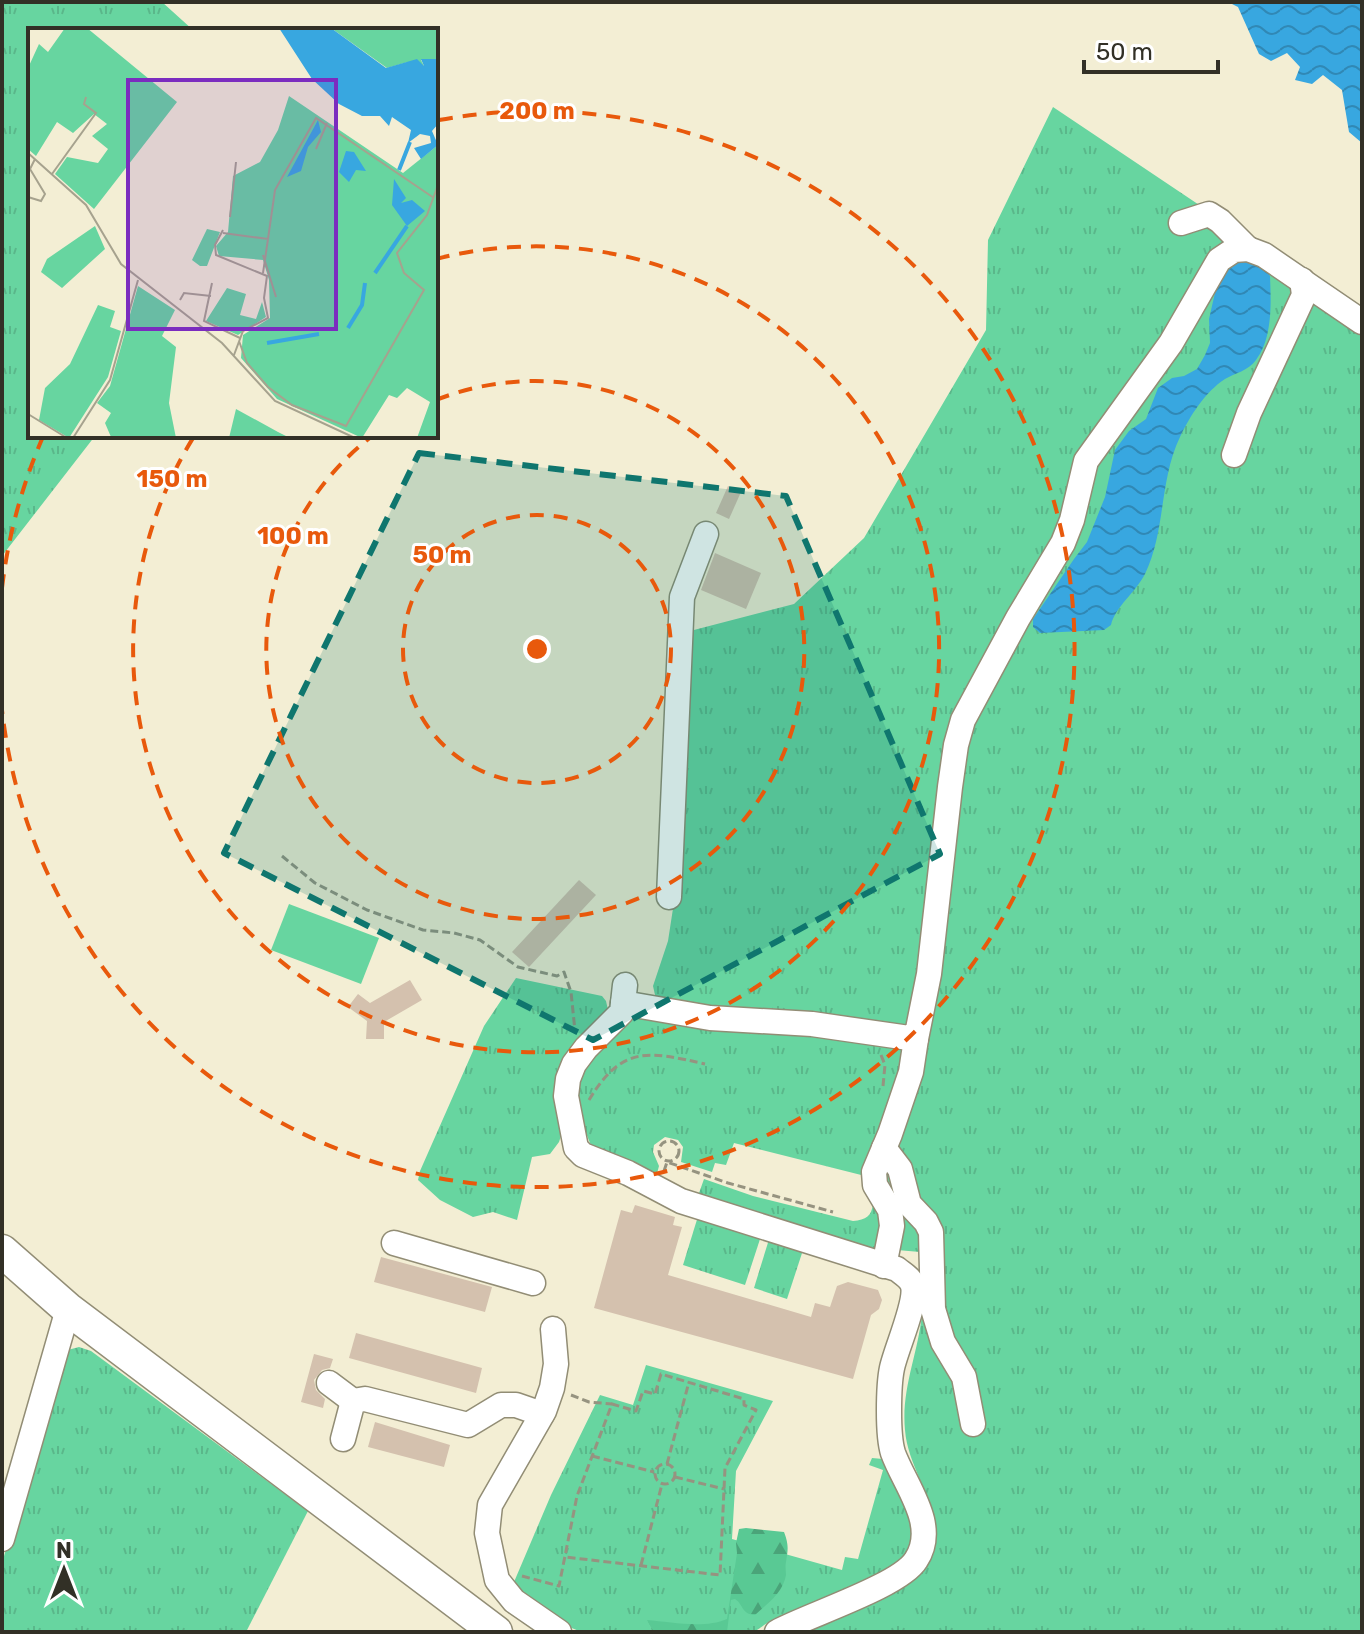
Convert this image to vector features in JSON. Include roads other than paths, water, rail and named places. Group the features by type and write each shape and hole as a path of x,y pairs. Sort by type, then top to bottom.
{"main road":[{"path":"2,1251 68,1309 496,1632"}],"street":[{"path":"1181,223 1209,214 1248,249 1264,255 1362,322"},
{"path":"884,1266 892,1226 890,1210 875,1185 874,1172 911,1072 929,974 952,773 963,720 1063,543 1072,520 1086,461 1171,343 1219,260 1234,250 1248,249"},
{"path":"1234,455 1249,413 1304,295 1302,280"},
{"path":"669,897 682,597 706,534"},
{"path":"777,1632 891,1581 910,1569 918,1558 923,1544 922,1521 892,1451 889,1428 891,1370 914,1288 910,1279 897,1269 681,1201 628,1173 583,1155 576,1148 566,1096 568,1079 586,1048 622,1012 624,994 710,1018 812,1024 916,1039"},
{"path":"884,1148 900,1169 909,1204 931,1232 933,1309 943,1342 959,1364 964,1377 973,1424"},
{"path":"394,1243 533,1283"},
{"path":"2,1539 68,1309"},
{"path":"553,1329 556,1364 552,1389 542,1414 490,1505 487,1533 497,1580 514,1601 559,1632"},
{"path":"329,1383 353,1401 365,1399 468,1425 501,1405 516,1405 542,1414"},
{"path":"343,1439 353,1401"}],"water":[{"path":"1228,2 1362,2 1362,143 1349,132 1342,90 1323,75 1312,84 1295,80 1300,67 1287,53 1271,61 1259,54 1238,7"},
{"path":"1243,260 1259,265 1270,276 1270,320 1266,341 1253,364 1225,379 1211,391 1184,429 1173,454 1156,540 1145,574 1111,625 1104,630 1040,633 1033,627 1033,619 1087,542 1105,497 1115,450 1129,431 1146,419 1158,388 1172,378 1197,369 1210,343 1209,319 1217,284 1231,264"}]}
